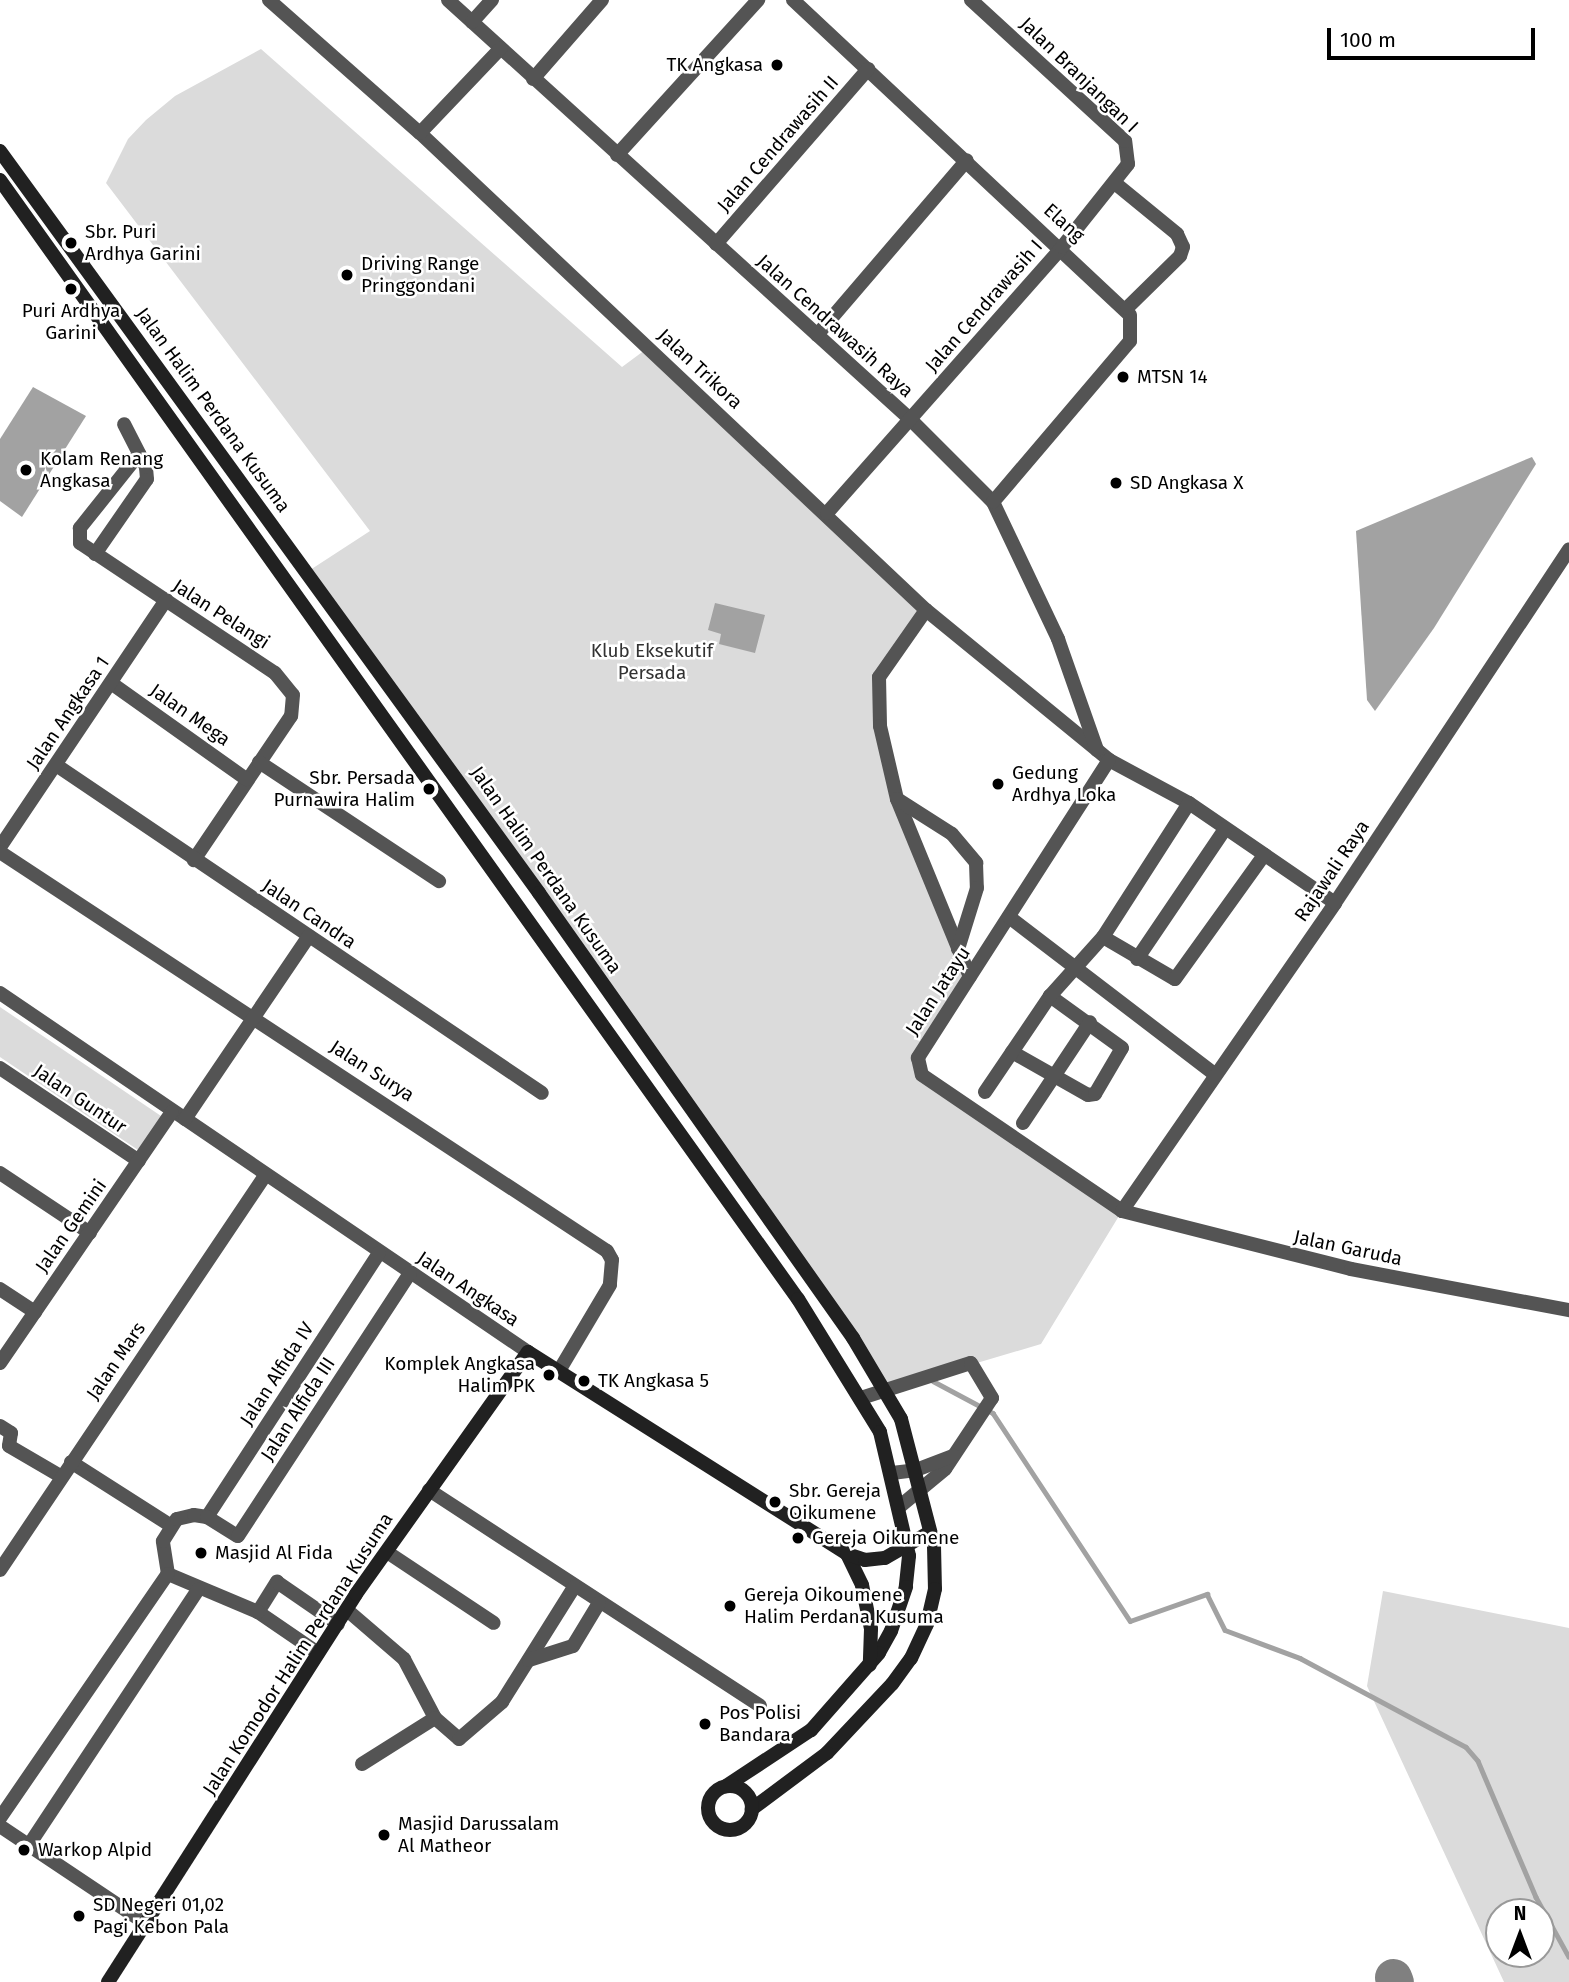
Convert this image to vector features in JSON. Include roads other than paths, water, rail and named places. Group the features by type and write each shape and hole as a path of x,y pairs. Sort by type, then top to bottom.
{"street":[{"name":"Jalan Trikora","path":"270,0 420,133 827,513 926,610 1104,756 1189,803 1335,903"},
{"name":"Jalan Cendrawasih Raya","path":"448,0 909,419 993,502 1058,639 1104,756"},
{"path":"472,22 492,0"},
{"path":"533,79 602,0"},
{"path":"617,155 758,0"},
{"name":"Elang","path":"793,0 1127,308"},
{"name":"Jalan Branjangan I","path":"971,0 1129,149"},
{"path":"420,133 501,48"},
{"name":"Jalan Cendrawasih II","path":"716,244 868,69"},
{"name":"Jalan Cendrawasih I","path":"827,513 1116,184 1128,164 1129,149"},
{"name":"Jalan Halim Perdana Kusuma","path":"0,151 430,740 886,1390 916,1470 930,1532 935,1589 911,1658 827,1753 752,1809"},
{"path":"817,335 967,160"},
{"name":"Jalan Halim Perdana Kusuma","path":"0,180 799,1299 880,1432 908,1546 902,1602 870,1665 811,1730 726,1786"},
{"path":"993,502 1130,341 1133,329 1127,308 1180,256 1183,247 1177,234 1116,184"},
{"path":"124,424 139,454 147,473 145,488 95,554 83,546 78,534 139,454"},
{"path":"102,502 121,518"},
{"name":"Rajawali Raya","path":"1122,1211 1335,903 1569,549"},
{"name":"Jalan Pelangi","path":"95,554 166,600 288,686 293,695 291,716 246,779 194,860"},
{"name":"Jalan Angkasa 1","path":"0,849 166,600"},
{"path":"926,610 884,666 877,691 885,762 897,799 970,976"},
{"name":"Jalan Mega","path":"111,683 246,779"},
{"name":"Jalan Jatayu","path":"1104,756 1009,918 918,1058 922,1075 1122,1211"},
{"path":"259,762 439,881"},
{"name":"Jalan Candra","path":"57,765 542,1093"},
{"path":"897,799 952,834 976,863 976,888 958,949"},
{"path":"985,1092 1050,996 1074,966 1103,937 1189,803"},
{"path":"1137,958 1225,829"},
{"name":"Jalan Surya","path":"0,849 607,1251 612,1260 610,1286 559,1371"},
{"path":"1103,937 1170,979 1177,977 1264,855"},
{"path":"1009,918 1216,1075"},
{"name":"Jalan Gemini","path":"0,1363 139,1161 254,1016 309,936"},
{"name":"Jalan Angkasa","path":"0,993 528,1352 847,1554 873,1560 908,1546 930,1532"},
{"path":"1012,1052 1053,1076 1095,1094 1123,1050 1090,1022 1050,996"},
{"path":"1023,1123 1090,1022"},
{"name":"Jalan Guntur","path":"0,1069 139,1161"},
{"path":"0,1173 90,1233"},
{"name":"Jalan Mars","path":"0,1570 265,1175"},
{"name":"Jalan Garuda","path":"1122,1211 1352,1269 1569,1310"},
{"name":"Jalan Alfida IV","path":"207,1517 379,1253"},
{"name":"Jalan Alfida III","path":"207,1517 238,1536 410,1273"},
{"path":"0,1289 35,1312"},
{"name":"Jalan Komodor Halim Perdana Kusuma","path":"108,1982 318,1653 429,1490 528,1352"},
{"path":"861,1398 971,1363 987,1405 953,1457 921,1492 899,1507"},
{"path":"0,1426 11,1433 9,1446 62,1476"},
{"path":"892,1473 916,1470 953,1457"},
{"path":"71,1462 170,1525"},
{"path":"429,1490 598,1603 760,1706"},
{"path":"207,1517 185,1516 170,1525 161,1548 168,1574 198,1590 213,1590 258,1612 318,1653"},
{"path":"387,1552 494,1623"},
{"path":"847,1554 862,1585 870,1629 870,1665"},
{"path":"0,1818 168,1574"},
{"path":"258,1612 277,1582 338,1624"},
{"path":"347,1610 404,1660 435,1718 449,1734 459,1739 467,1736 502,1702 574,1587"},
{"path":"29,1846 198,1590"},
{"path":"529,1660 573,1646 598,1603"},
{"path":"362,1764 435,1718"},
{"path":"726,1786 745,1791 752,1809 750,1819 737,1829 713,1824 708,1802 715,1791 726,1786"},
{"path":"0,1826 145,1923"}],"waterway":[{"path":"933,1381 993,1413 1130,1621 1207,1594 1225,1630 1300,1658 1466,1747 1478,1761 1536,1897 1569,1957"}],"place":[{"name":"TK Angkasa","path":"777,65"},
{"name":"Sbr. Puri Ardhya Garini","path":"71,243"},
{"name":"Driving Range Pringgondani","path":"347,275"},
{"name":"Puri Ardhya Garini","path":"71,289"},
{"name":"MTSN 14","path":"1123,377"},
{"name":"Kolam Renang Angkasa","path":"26,470"},
{"name":"SD Angkasa X","path":"1116,483"},
{"name":"Gedung Ardhya Loka","path":"998,784"},
{"name":"Sbr. Persada Purnawira Halim","path":"429,789"},
{"name":"Komplek Angkasa Halim PK","path":"549,1375"},
{"name":"TK Angkasa 5","path":"584,1381"},
{"name":"Sbr. Gereja Oikumene","path":"775,1502"},
{"name":"Gereja Oikumene","path":"798,1538"},
{"name":"Masjid Al Fida","path":"201,1553"},
{"name":"Gereja Oikoumene Halim Perdana Kusuma","path":"730,1606"},
{"name":"Pos Polisi Bandara","path":"705,1724"},
{"name":"Masjid Darussalam Al Matheor","path":"384,1835"},
{"name":"Warkop Alpid","path":"24,1850"},
{"name":"SD Negeri 01,02 Pagi Kebon Pala","path":"79,1916"}],"park label":[{"name":"Klub Eksekutif Persada","path":"652,662"}]}
